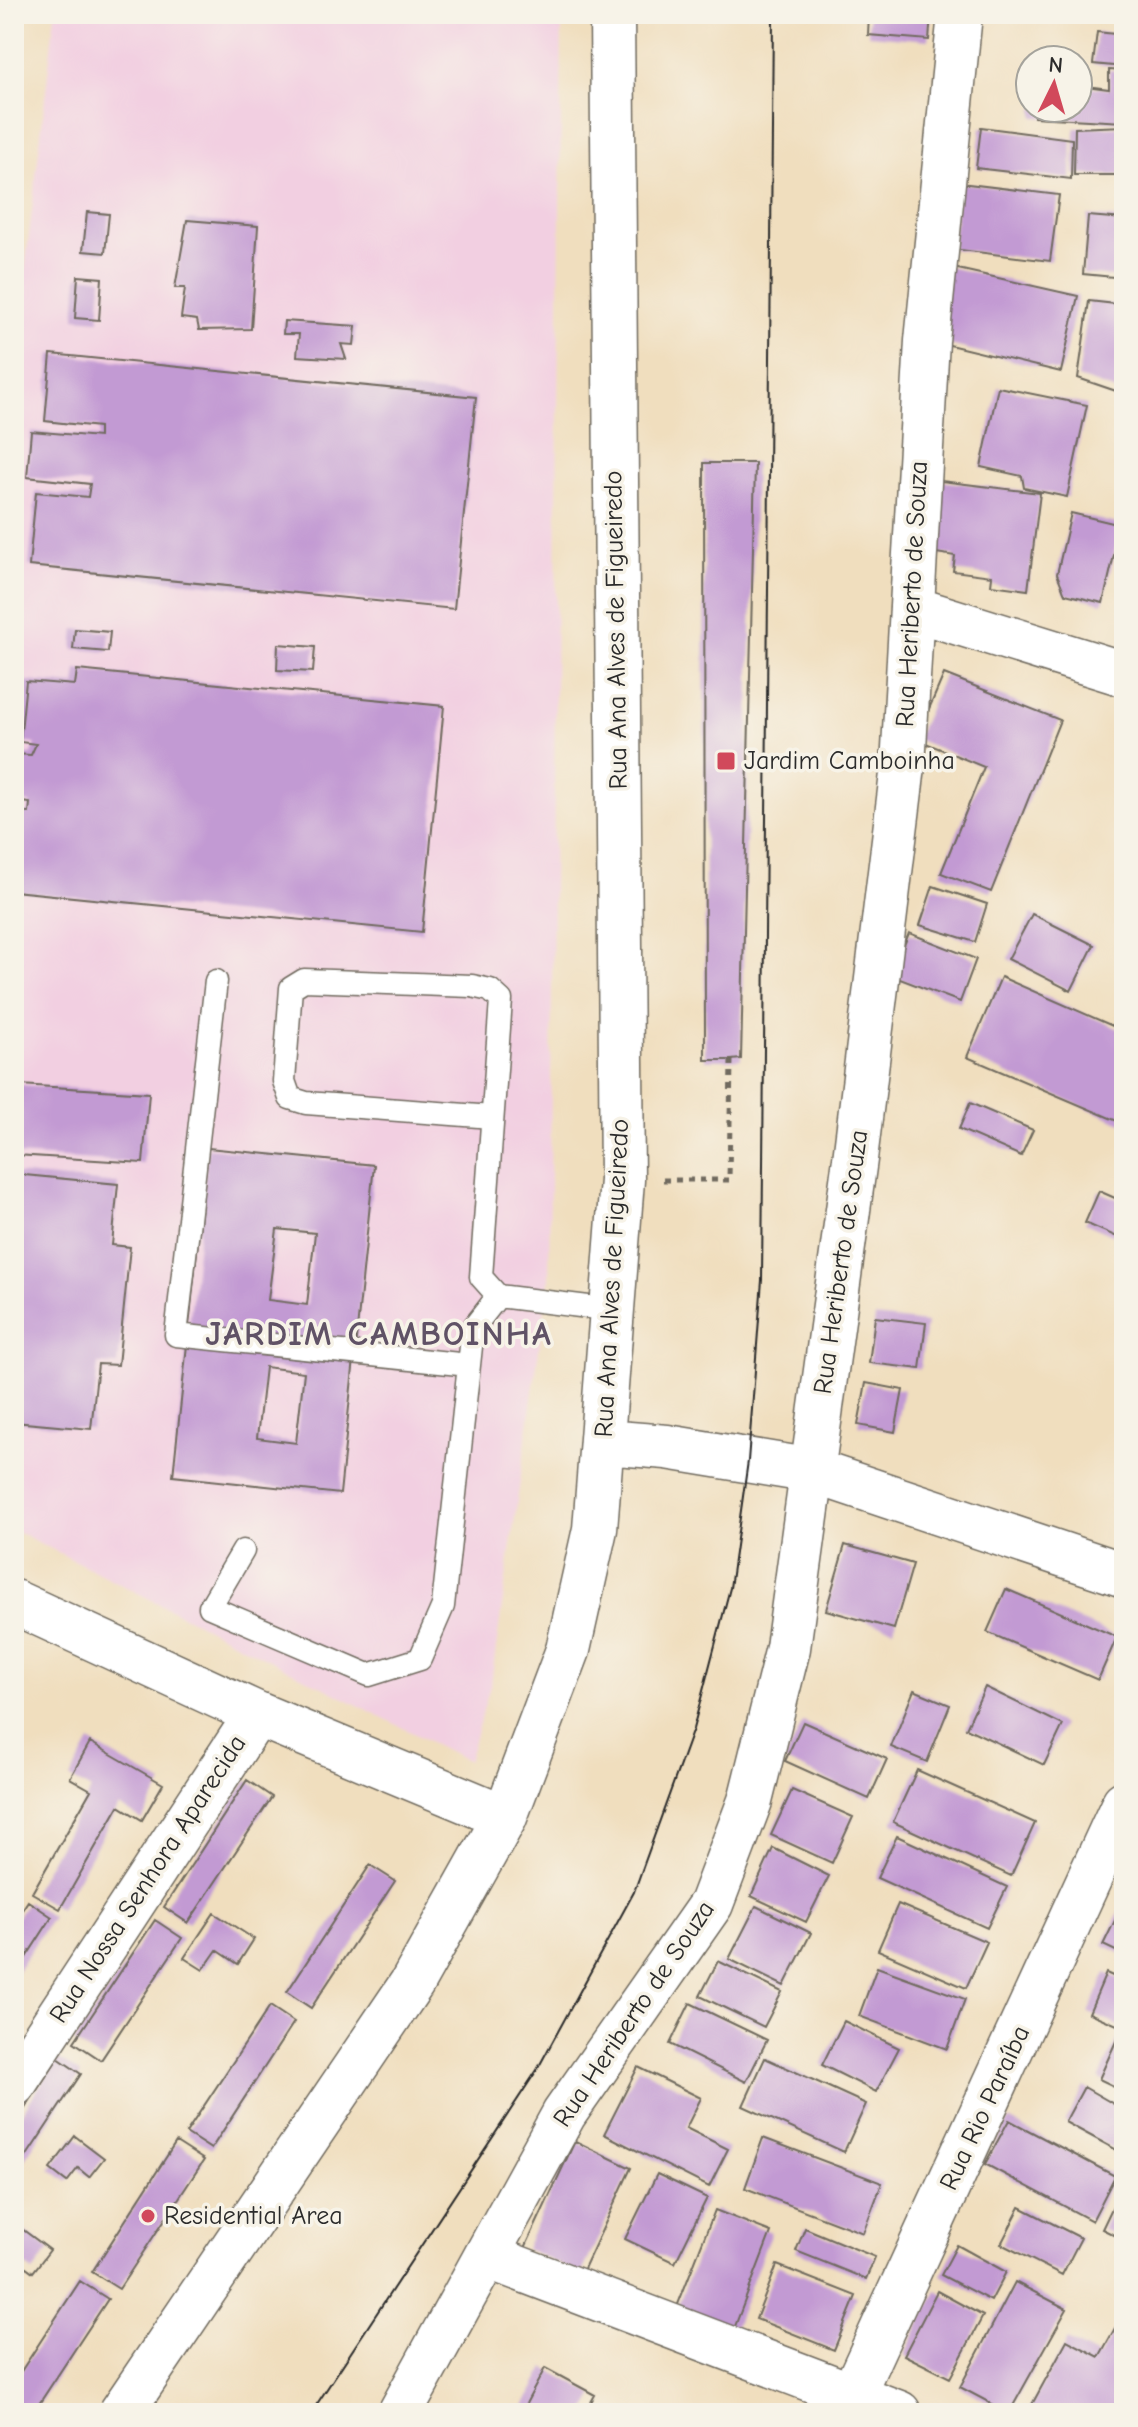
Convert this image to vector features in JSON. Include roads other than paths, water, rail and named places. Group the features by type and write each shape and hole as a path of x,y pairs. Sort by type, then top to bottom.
{"street":[{"name":"Rua Ana Alves de Figueiredo","path":"121,2413 412,1983 505,1817 568,1650 595,1529 622,1180 612,14"},
{"name":"Rua Heriberto de Souza","path":"400,2413 489,2257 564,2114 711,1904 750,1801 788,1648 901,782 914,609 927,341 960,14"},
{"path":"914,609 1124,674"},
{"path":"604,1442 667,1447 813,1471 1124,1575"},
{"path":"14,1602 257,1714 505,1817"},
{"name":"Rua Nossa Senhora Aparecida","path":"14,2084 257,1714"},
{"name":"Rua Rio Paraíba","path":"848,2406 1124,1803"},
{"path":"489,2257 848,2406 899,2413"}],"lane":[{"path":"492,1117 306,1103 290,1098 284,1081 291,988 304,980 472,986 490,990 501,1000 481,1277 498,1296 613,1310"},
{"path":"216,981 176,1335 469,1365"},
{"path":"243,1551 210,1607 369,1675 420,1659 443,1606 473,1328 498,1296"}],"tram line":[{"path":"311,2413 537,2070 634,1892 693,1729 730,1588 748,1461 762,1280 773,14"}],"place":[{"name":"Jardim Camboinha","path":"726,761"},
{"name":"Residential Area","path":"148,2216"}],"district":[{"name":"JARDIM CAMBOINHA","path":"379,1334"}]}
